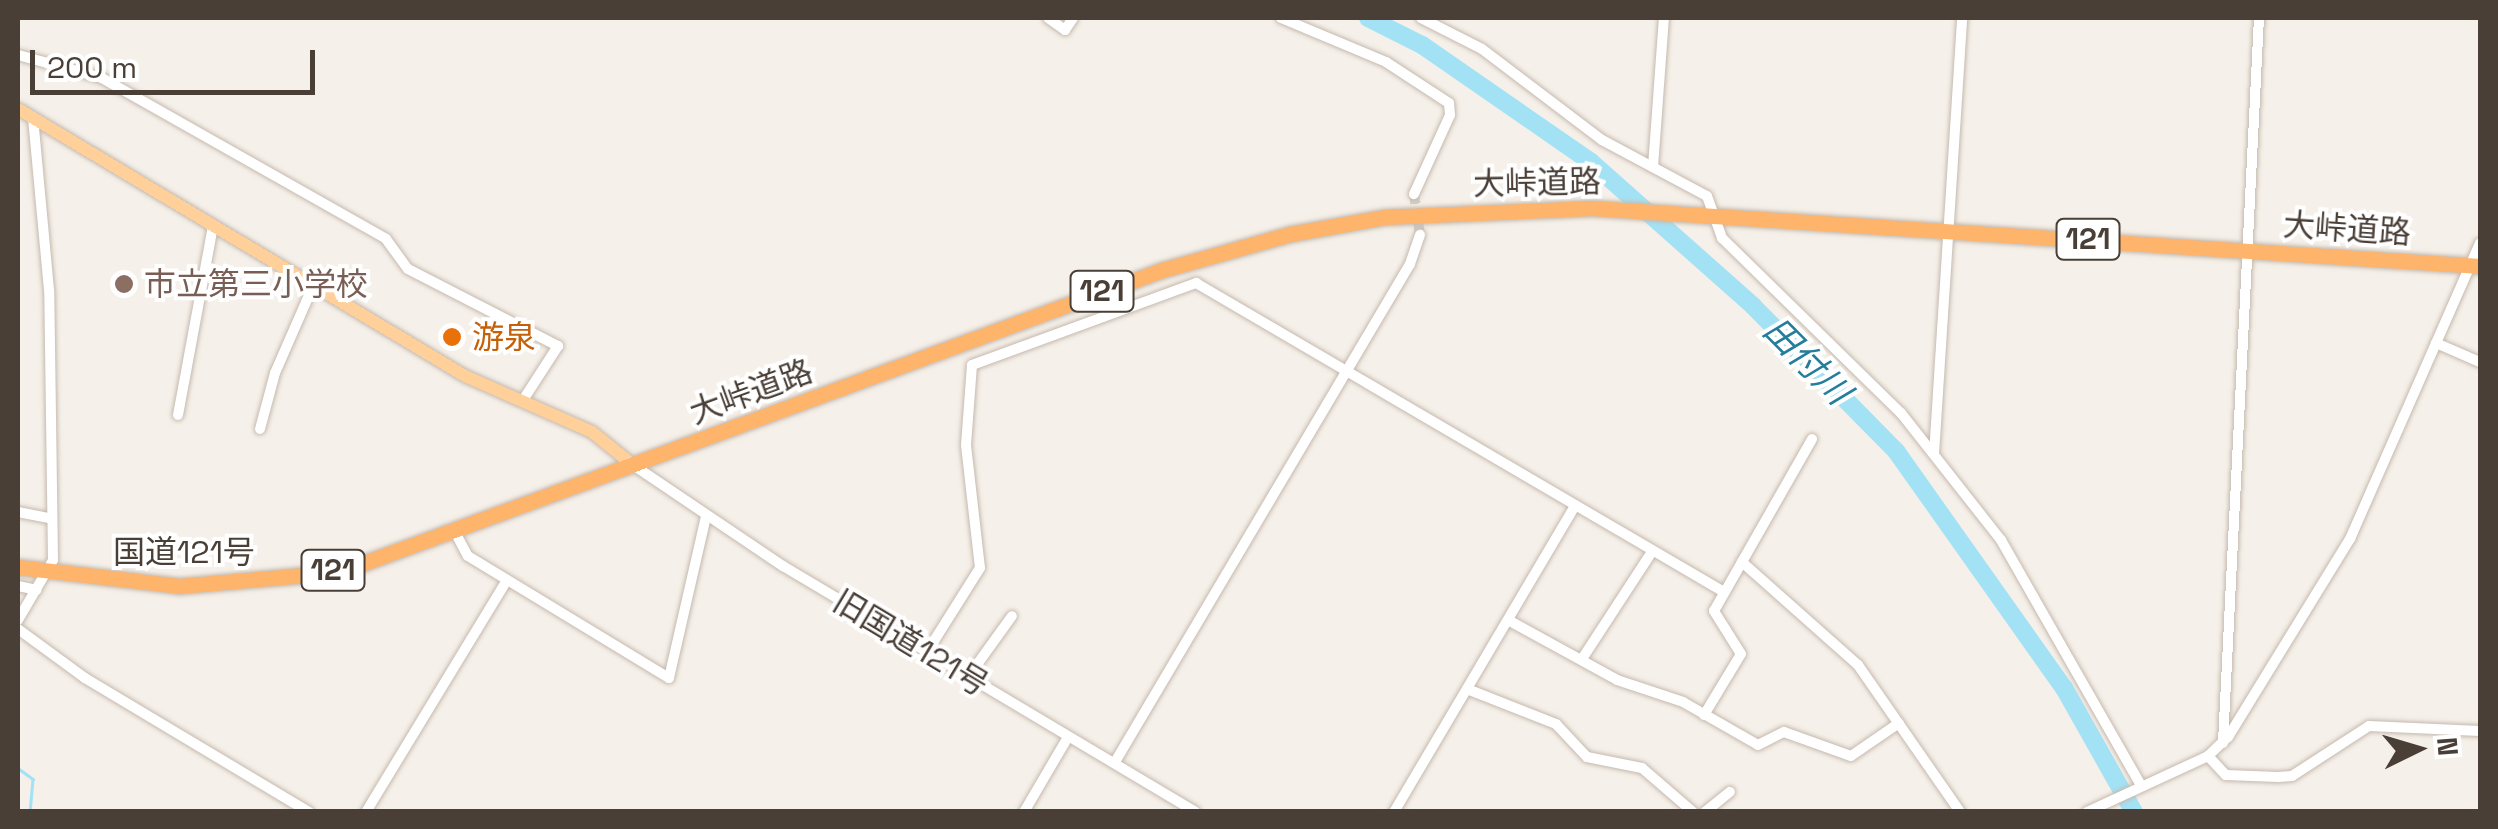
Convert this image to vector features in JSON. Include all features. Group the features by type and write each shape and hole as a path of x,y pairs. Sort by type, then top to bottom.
{"highway":[{"name":"大峠道路","path":"634,464 1214,253 1384,218 1592,208 2476,265"},
{"name":"国道121号","path":"18,567 144,585 244,582 364,563 634,464"}],"main road":[{"path":"18,109 465,376 592,432 634,464"}],"street":[{"path":"1048,18 1065,30 1073,18"},
{"path":"1281,18 1386,62 1449,103 1450,116 1414,194"},
{"path":"1420,18 1482,49 1602,140 1701,189 1722,238 1901,413 2001,540 2138,787"},
{"path":"1654,166 1664,18"},
{"path":"1934,456 1962,18"},
{"path":"2222,743 2259,18"},
{"path":"18,55 102,78 386,239 408,269 558,346 523,400"},
{"path":"18,620 54,560 50,518 49,290 33,118"},
{"path":"178,415 214,227"},
{"path":"1115,762 1349,369 1420,246 1420,235"},
{"path":"2088,812 2208,756 2222,743 2350,539 2436,342 2476,265 2480,243"},
{"path":"927,652 980,568 966,446 972,365 1196,283 1349,369 1651,553 1724,592"},
{"path":"260,429 275,373 313,286"},
{"path":"2436,342 2480,362"},
{"path":"1704,714 1741,654 1714,622 1724,592 1812,439"},
{"name":"旧国道121号","path":"634,464 706,517 1195,812"},
{"path":"1394,812 1575,506"},
{"path":"18,512 50,518"},
{"path":"455,532 468,556 669,678 706,517"},
{"path":"1582,659 1651,553"},
{"path":"1742,562 1858,664 1960,812"},
{"path":"366,812 507,580"},
{"path":"18,586 37,590"},
{"path":"968,677 1012,616"},
{"path":"1508,620 1582,659 1704,714 1758,745 1784,732 1848,756 1899,723"},
{"path":"18,629 85,678 309,812"},
{"path":"1467,689 1556,724 1593,759 1642,768 1693,812"},
{"path":"2208,756 2226,774 2278,778 2292,776 2368,726 2480,731"},
{"path":"1024,812 1068,736"},
{"path":"1704,812 1730,792"}],"waterway":[{"name":"田付川","path":"1368,18 1422,45 1591,162 1753,306 1896,451 2064,688 2134,812"},
{"path":"18,768 33,779 30,812"}],"tunnel":[{"path":"1414,194 1420,235"}],"place":[{"name":"市立第三小学校","path":"124,284"},
{"name":"游泉","path":"452,337"}]}
